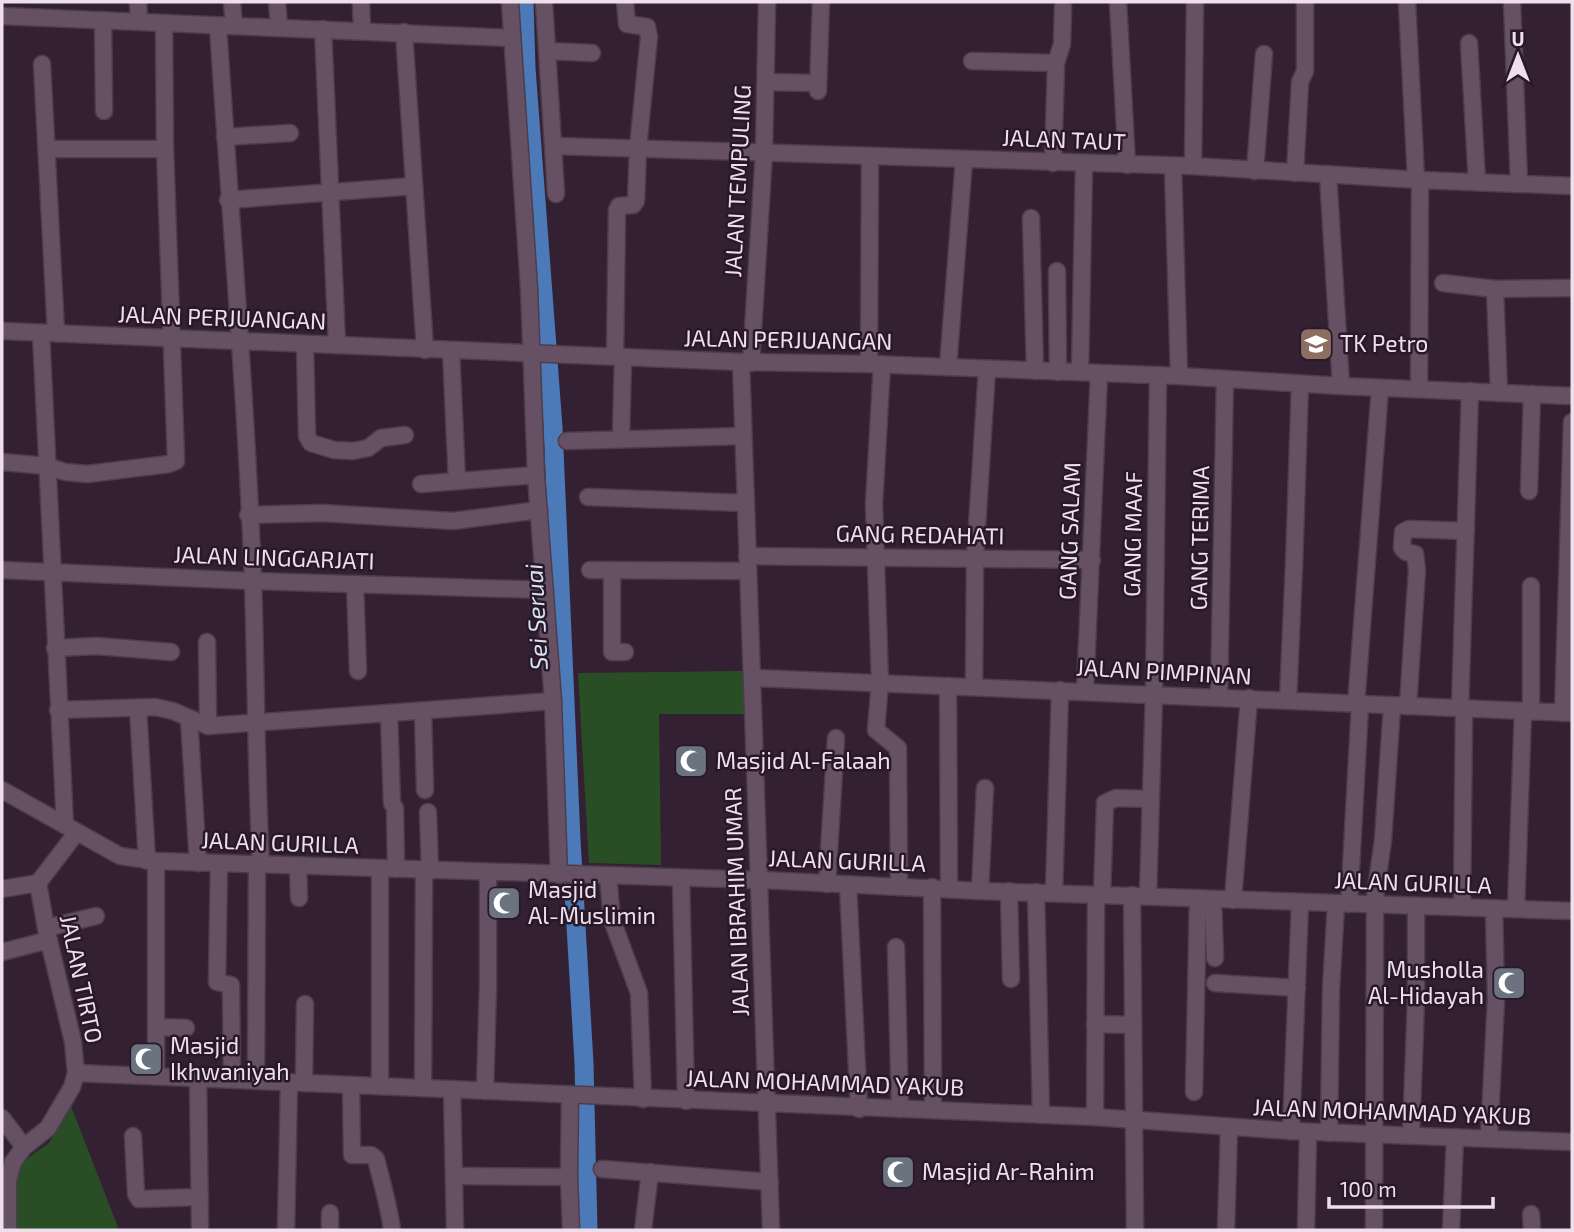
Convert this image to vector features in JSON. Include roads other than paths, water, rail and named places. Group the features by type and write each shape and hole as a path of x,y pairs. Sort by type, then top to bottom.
{"street":[{"path":"77,2 77,19"},
{"path":"138,2 139,21"},
{"path":"232,2 226,26 225,137 240,341 253,581 259,866 256,1080"},
{"path":"278,2 279,27"},
{"path":"361,2 362,31"},
{"path":"510,2 529,288 536,475 553,701 562,875"},
{"path":"544,2 556,194"},
{"path":"621,438 617,210 619,206 635,203 649,32 647,27 627,24 625,2"},
{"name":"JALAN TEMPULING","path":"746,363 764,152 767,2"},
{"path":"766,82 816,87 821,2"},
{"path":"1118,2 1126,164"},
{"path":"1193,166 1195,2"},
{"path":"1295,173 1300,82 1304,71 1304,2"},
{"path":"1407,2 1418,180 1419,389"},
{"path":"1512,2 1519,183"},
{"path":"1053,163 1056,63 1062,44 1063,8"},
{"path":"2,16 41,10 77,19 512,38"},
{"path":"103,20 104,111"},
{"path":"2,462 47,466 87,474 176,461 165,149 164,23"},
{"path":"323,29 337,345"},
{"path":"404,32 425,350"},
{"path":"1469,43 1477,182"},
{"path":"549,51 592,52"},
{"path":"1255,171 1264,54"},
{"path":"972,61 1056,63"},
{"path":"2,889 38,883 71,828 58,710 47,466 47,149 42,64"},
{"path":"225,137 290,133"},
{"name":"JALAN TAUT","path":"555,146 1193,166 1418,180 1572,186"},
{"path":"47,149 165,149"},
{"path":"870,156 875,364 875,557 880,682 876,730 896,743 898,748 899,887"},
{"path":"948,367 964,159"},
{"path":"1080,372 1084,164"},
{"path":"1173,166 1179,376"},
{"path":"1328,174 1341,386"},
{"path":"228,200 414,186"},
{"path":"1031,218 1035,371"},
{"path":"1057,271 1058,372"},
{"path":"1443,283 1495,289 1572,288"},
{"path":"1495,289 1499,393"},
{"name":"JALAN PERJUANGAN","path":"2,331 746,363 875,364 1158,375 1572,396"},
{"path":"305,344 307,436 310,443 334,450 353,451 368,447 381,438 405,435"},
{"path":"451,351 457,481"},
{"name":"JALAN IBRAHIM UMAR","path":"746,363 743,436 754,678 771,1230"},
{"path":"974,687 975,558 987,369"},
{"name":"GANG SALAM","path":"1085,691 1099,373"},
{"name":"GANG MAAF","path":"1135,1230 1133,1025 1140,895 1150,799 1158,375"},
{"name":"GANG TERIMA","path":"1219,697 1225,379"},
{"path":"1287,701 1300,384"},
{"path":"1329,1133 1332,944 1342,904 1380,388"},
{"path":"1462,907 1462,708 1470,391"},
{"path":"1530,491 1532,394"},
{"path":"1568,713 1572,422"},
{"path":"566,441 743,436"},
{"path":"421,484 536,475"},
{"path":"587,497 745,503"},
{"path":"248,515 322,513 453,521 539,510"},
{"path":"1374,1230 1375,905 1417,570 1415,554 1402,548 1403,532 1409,529 1466,531"},
{"name":"GANG REDAHATI","path":"590,570 875,557 1092,560"},
{"name":"JALAN LINGGARJATI","path":"2,570 545,590"},
{"path":"612,570 612,652 625,652"},
{"path":"355,584 358,671"},
{"path":"1516,909 1531,586"},
{"path":"208,642 208,726"},
{"path":"55,648 97,646 171,652"},
{"name":"JALAN PIMPINAN","path":"754,678 1568,713"},
{"path":"948,686 949,888"},
{"path":"1054,892 1060,690"},
{"path":"1233,900 1249,698"},
{"path":"58,710 163,708 208,726 553,701"},
{"path":"138,709 152,861 156,1076"},
{"path":"424,712 425,790"},
{"path":"380,1086 388,869 395,808 392,803 389,761 389,714"},
{"path":"189,719 198,863"},
{"path":"827,884 836,738"},
{"path":"980,891 985,788"},
{"name":"JALAN GURILLA","path":"2,790 120,856 152,861 760,880 980,891 1572,911"},
{"path":"1095,1117 1099,895 1105,803 1116,798 1150,799"},
{"path":"423,1088 428,812"},
{"path":"219,864 217,982 231,985 232,1079"},
{"path":"298,867 299,898"},
{"path":"485,1091 488,872"},
{"path":"601,876 612,920 639,993 643,1099"},
{"path":"681,879 686,1101"},
{"name":"JALAN TIRTO","path":"8,1230 5,1181 13,1162 24,1147 48,1128 72,1087 76,1073 73,1042 38,883"},
{"path":"848,885 859,1109"},
{"path":"932,887 933,1110"},
{"path":"1009,891 1011,979"},
{"path":"1036,892 1041,1115"},
{"path":"1206,899 1215,958"},
{"path":"1194,1092 1206,899"},
{"path":"1291,1131 1300,902"},
{"path":"1411,1135 1416,906"},
{"path":"1489,1138 1496,999 1494,908"},
{"path":"2,952 96,916"},
{"path":"896,947 900,1110"},
{"path":"1215,984 1297,988"},
{"path":"286,1230 305,1004"},
{"path":"1095,1024 1133,1025"},
{"path":"156,1027 186,1028"},
{"name":"JALAN MOHAMMAD YAKUB","path":"76,1073 859,1109 1095,1117 1308,1132 1572,1142"},
{"path":"198,1078 200,1230"},
{"path":"351,1085 352,1155 371,1155 376,1159 391,1230"},
{"path":"452,1090 455,1230"},
{"path":"571,1230 569,1178 574,1096"},
{"path":"2,1118 24,1147"},
{"path":"1226,1230 1229,1127"},
{"path":"1306,1230 1308,1132"},
{"path":"133,1136 136,1194 139,1199 200,1197"},
{"path":"1451,1230 1454,1137"},
{"path":"602,1169 770,1182"},
{"path":"643,1230 650,1172"},
{"path":"455,1176 569,1178"},
{"path":"330,1213 330,1230"}],"waterway":[{"name":"Sei Seruai","path":"524,2 526,68 553,427 571,840 584,1063 588,1230"}],"place":[{"name":"TK Petro","path":"1316,344"},
{"name":"Masjid Al-Falaah","path":"691,761"},
{"name":"Masjid Al-Muslimin","path":"504,903"},
{"name":"Musholla Al-Hidayah","path":"1509,983"},
{"name":"Masjid Ikhwaniyah","path":"146,1059"},
{"name":"Masjid Ar-Rahim","path":"898,1172"}]}
